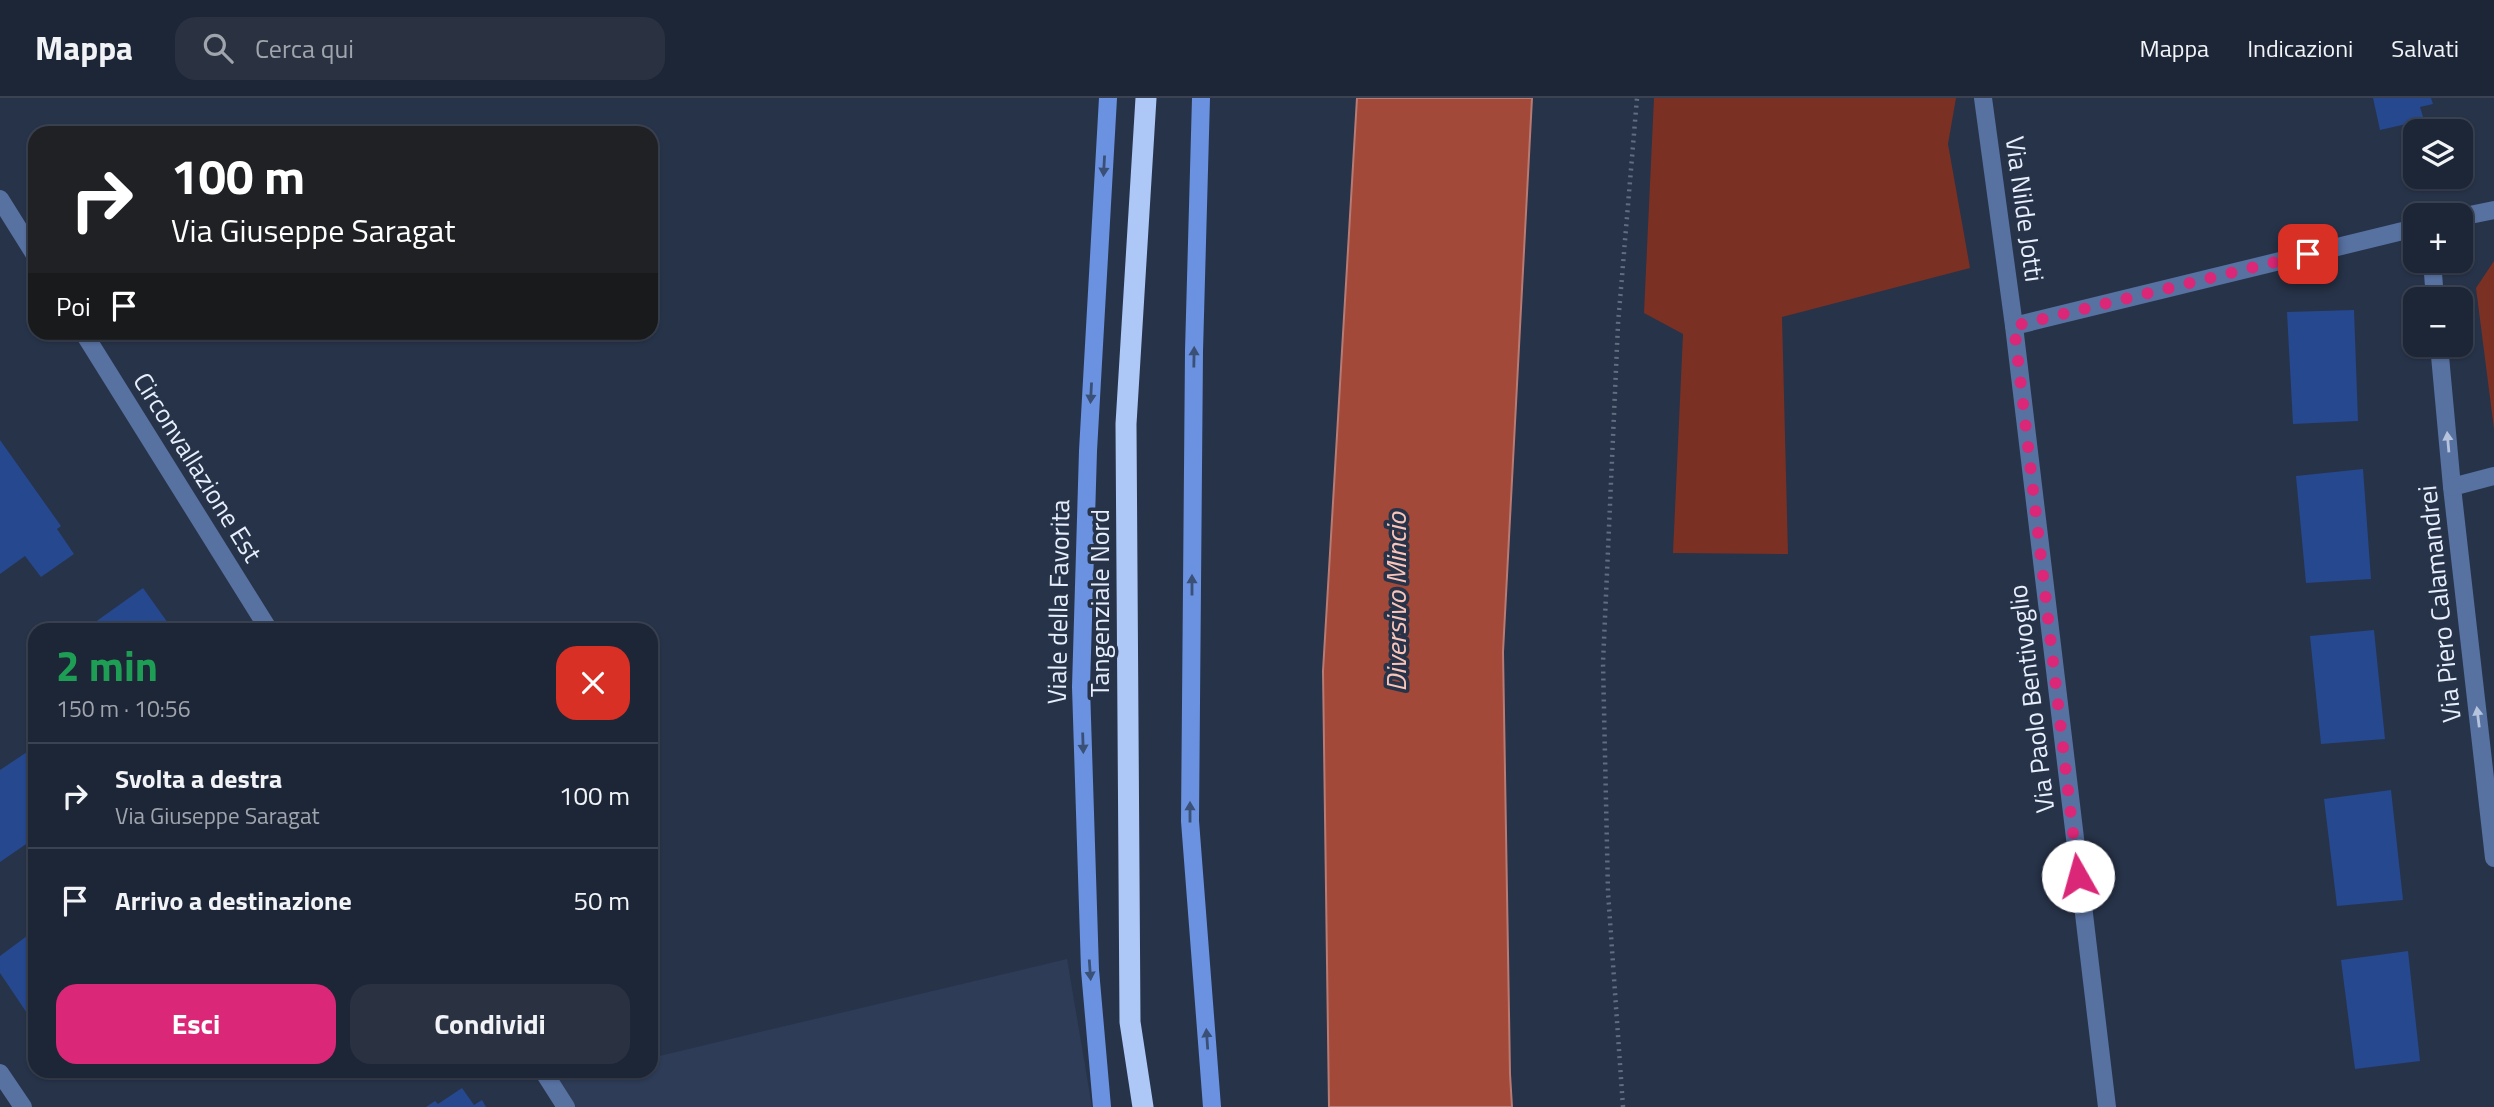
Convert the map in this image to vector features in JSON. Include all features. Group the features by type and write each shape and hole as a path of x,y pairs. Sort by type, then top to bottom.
{"highway":[{"name":"Tangenziale Nord","path":"1143,1107 1130,1022 1126,424 1146,98"}],"main road":[{"name":"Viale della Favorita","path":"1102,1107 1090,970 1082,687 1088,451 1108,98"},
{"path":"1200,98 1194,351 1190,821 1212,1107"}],"street":[{"name":"Via Nilde Jotti","path":"1983,98 2014,326"},
{"path":"0,199 28,245"},
{"path":"2473,214 2494,210"},
{"path":"2014,326 2403,231"},
{"name":"Via Paolo Bentivoglio","path":"2014,326 2107,1107"},
{"name":"Circonvallazione Est","path":"88,340 264,623"},
{"name":"Via Piero Calamandrei","path":"2440,357 2494,858"},
{"path":"2452,487 2494,476"},
{"path":"0,1073 23,1107"},
{"path":"548,1078 566,1107"}],"path":[{"path":"1623,1107 1608,892 1603,663 1618,324 1637,98"}],"shaded area":[{"path":"1654,98 1956,98 1948,144 1970,268 1782,317 1788,554 1673,553 1683,334 1644,313"},
{"path":"2494,261 2494,429 2476,288"},
{"path":"1067,959 1092,1107 566,1107 550,1082 566,1078 658,1078 658,1056"}],"water":[{"name":"Diversivo Mincio","path":"1357,98 1532,98 1503,652 1512,1107 1329,1107 1323,671"}],"building":[{"path":"2373,98 2431,98 2433,104 2420,107 2424,119 2403,119 2403,125 2380,130"},
{"path":"2354,310 2358,421 2293,424 2287,312"},
{"path":"0,440 61,526 57,529 74,554 41,577 25,556 0,574"},
{"path":"2363,469 2371,579 2306,583 2296,476"},
{"path":"143,588 168,623 94,623"},
{"path":"2374,630 2385,739 2321,744 2310,636"},
{"path":"28,754 28,843 0,862 0,770"},
{"path":"2391,790 2403,900 2337,906 2324,799"},
{"path":"28,935 28,1015 0,973 0,956"},
{"path":"2408,951 2420,1061 2355,1069 2341,960"},
{"path":"462,1088 474,1105 482,1100 486,1107 426,1107 435,1101 438,1104"}],"route":[{"path":"2078,876 2014,326 2308,254"}]}
